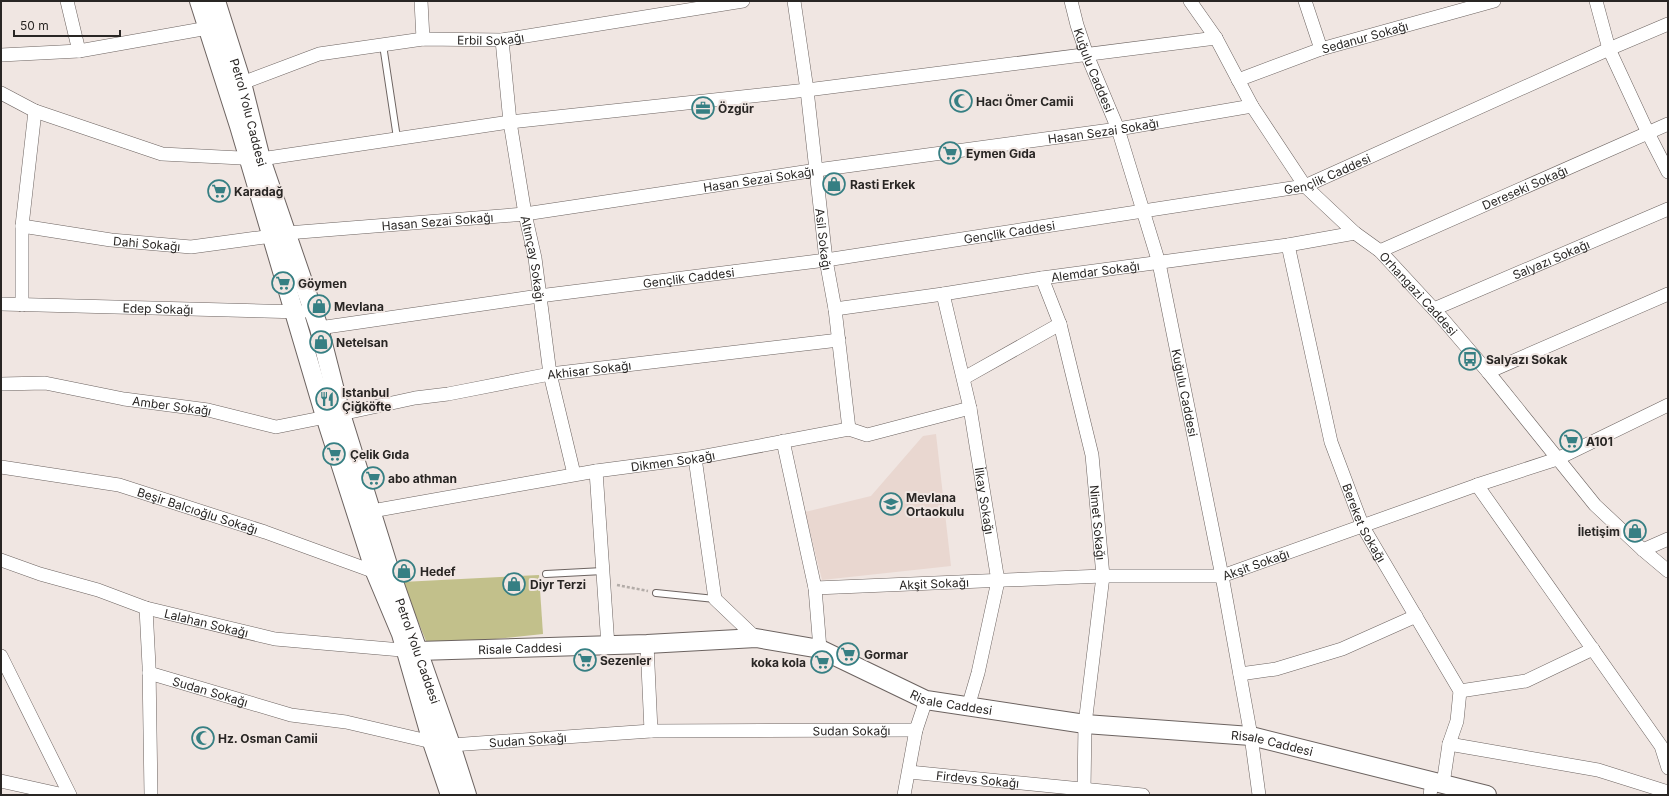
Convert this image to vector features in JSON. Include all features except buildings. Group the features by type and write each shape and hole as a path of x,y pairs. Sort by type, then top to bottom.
{"main road":[{"name":"Petrol Yolu Caddesi","path":"199,1 255,158 279,234 317,320 334,416 382,568 401,634 412,651 451,745 467,795"},
{"name":"Petrol Yolu Caddesi","path":"216,1 242,83 255,158"},
{"name":"Petrol Yolu Caddesi","path":"279,234 294,312 372,511 382,568"},
{"name":"Risale Caddesi","path":"412,651 608,646 756,638 820,649 926,700 1085,724 1251,736 1435,787 1486,795"},
{"name":"Petrol Yolu Caddesi","path":"412,651 432,742 450,795"}],"street":[{"path":"67,1 79,51"},
{"path":"421,1 423,39"},
{"name":"Erbil Sokağı","path":"242,83 319,54 423,39 502,40 743,1"},
{"name":"Asil Sokağı","path":"794,1 807,90 826,260 835,309 849,429"},
{"name":"Kuğulu Caddesi","path":"1071,1 1087,55 1118,129 1141,210 1159,263 1222,576 1251,736 1259,795"},
{"name":"Orhangazi Caddesi","path":"1190,1 1216,38 1252,106 1305,186 1355,233 1380,251 1434,309 1488,372 1595,505 1668,572"},
{"path":"1305,1 1321,49"},
{"name":"Sedanur Sokağı","path":"1238,80 1321,49 1494,1"},
{"path":"1596,1 1609,49 1668,172"},
{"name":"Gençlik Caddesi","path":"317,320 539,296 826,260 1141,210 1305,186 1609,49 1668,24"},
{"path":"1,55 79,51 208,28"},
{"path":"1,93 35,111 162,154 255,158 510,122 807,90 1216,38"},
{"name":"Altınçay Sokağı","path":"502,40 510,122 526,214 536,258 539,296 550,374 574,474"},
{"name":"Hasan Sezai Sokağı","path":"279,234 526,214 817,170 1118,129 1252,106"},
{"path":"22,305 22,226 35,111"},
{"name":"Dereseki Sokağı","path":"1380,251 1668,124"},
{"name":"Salyazı Sokağı","path":"1434,309 1668,209"},
{"name":"Dahi Sokağı","path":"22,226 111,240 192,247 279,234"},
{"name":"Alemdar Sokağı","path":"835,309 944,294 1042,278 1288,245 1355,233"},
{"name":"Bereket Sokağı","path":"1288,245 1331,442 1363,527 1460,691"},
{"name":"Nimet Sokağı","path":"1042,278 1060,324 1092,455 1103,576 1085,724 1084,790"},
{"name":"İlkay Sokağı","path":"944,294 970,408 998,581 978,673 968,707"},
{"path":"1488,372 1668,294"},
{"name":"Edep Sokağı","path":"1,304 294,312 317,320"},
{"path":"964,378 1060,324"},
{"name":"Akhisar Sokağı","path":"334,416 415,398 448,394 550,374 839,340"},
{"name":"Amber Sokağı","path":"1,384 45,383 124,399 208,410 276,427 334,416"},
{"name":"Akşit Sokağı","path":"815,588 1103,576 1222,576 1363,527 1477,485 1557,459 1668,405"},
{"name":"Dikmen Sokağı","path":"372,511 596,470 695,458 849,429 867,435 970,408"},
{"path":"783,441 815,588 820,649"},
{"path":"695,458 715,599 756,638"},
{"name":"Beşir Balcıoğlu Sokağı","path":"1,467 119,485 382,568"},
{"path":"596,470 608,646"},
{"path":"1477,485 1661,746 1668,768"},
{"path":"1643,550 1668,539"},
{"name":"Lalahan Sokağı","path":"1,560 40,574 98,590 146,608 275,639 412,651"},
{"path":"146,608 149,673 151,795"},
{"path":"1240,674 1276,669 1342,649 1416,616"},
{"path":"647,644 651,731"},
{"path":"1435,787 1457,721 1460,691 1526,681 1593,649"},
{"path":"1,656 70,795"},
{"name":"Sudan Sokağı","path":"149,673 291,715 346,722 451,745 651,731 916,730"},
{"path":"904,795 916,730 926,700"},
{"path":"1449,744 1598,770 1668,792"},
{"name":"Firdevs Sokağı","path":"909,772 1143,795"},
{"path":"1,781 64,795"}],"lane":[{"path":"383,45 397,138"},
{"path":"546,574 604,576"},
{"path":"656,593 715,599"}],"path":[{"path":"604,576 656,593"}],"shaded area":[{"name":"Mevlana Ortaokulu","path":"936,434 951,566 822,580 805,512 871,496 923,436"},
{"path":"539,575 543,634 428,646 402,582"}],"place":[{"name":"Hacı Ömer Camii","path":"961,101"},
{"name":"Özgür","path":"703,108"},
{"name":"Eymen Gıda","path":"950,153"},
{"name":"Rasti Erkek","path":"834,184"},
{"name":"Karadağ","path":"219,191"},
{"name":"Göymen","path":"283,283"},
{"name":"Mevlana","path":"319,306"},
{"name":"Netelsan","path":"321,342"},
{"name":"Salyazı Sokak","path":"1470,359"},
{"name":"Istanbul Çiğköfte","path":"327,399"},
{"name":"A101","path":"1571,441"},
{"name":"Çelik Gıda","path":"334,454"},
{"name":"abo athman","path":"373,478"},
{"name":"Mevlana Ortaokulu","path":"891,504"},
{"name":"İletişim","path":"1635,531"},
{"name":"Hedef","path":"404,571"},
{"name":"Diyr Terzi","path":"514,584"},
{"name":"Gormar","path":"848,654"},
{"name":"Sezenler","path":"585,660"},
{"name":"koka kola","path":"822,662"},
{"name":"Hz. Osman Camii","path":"203,738"}]}
